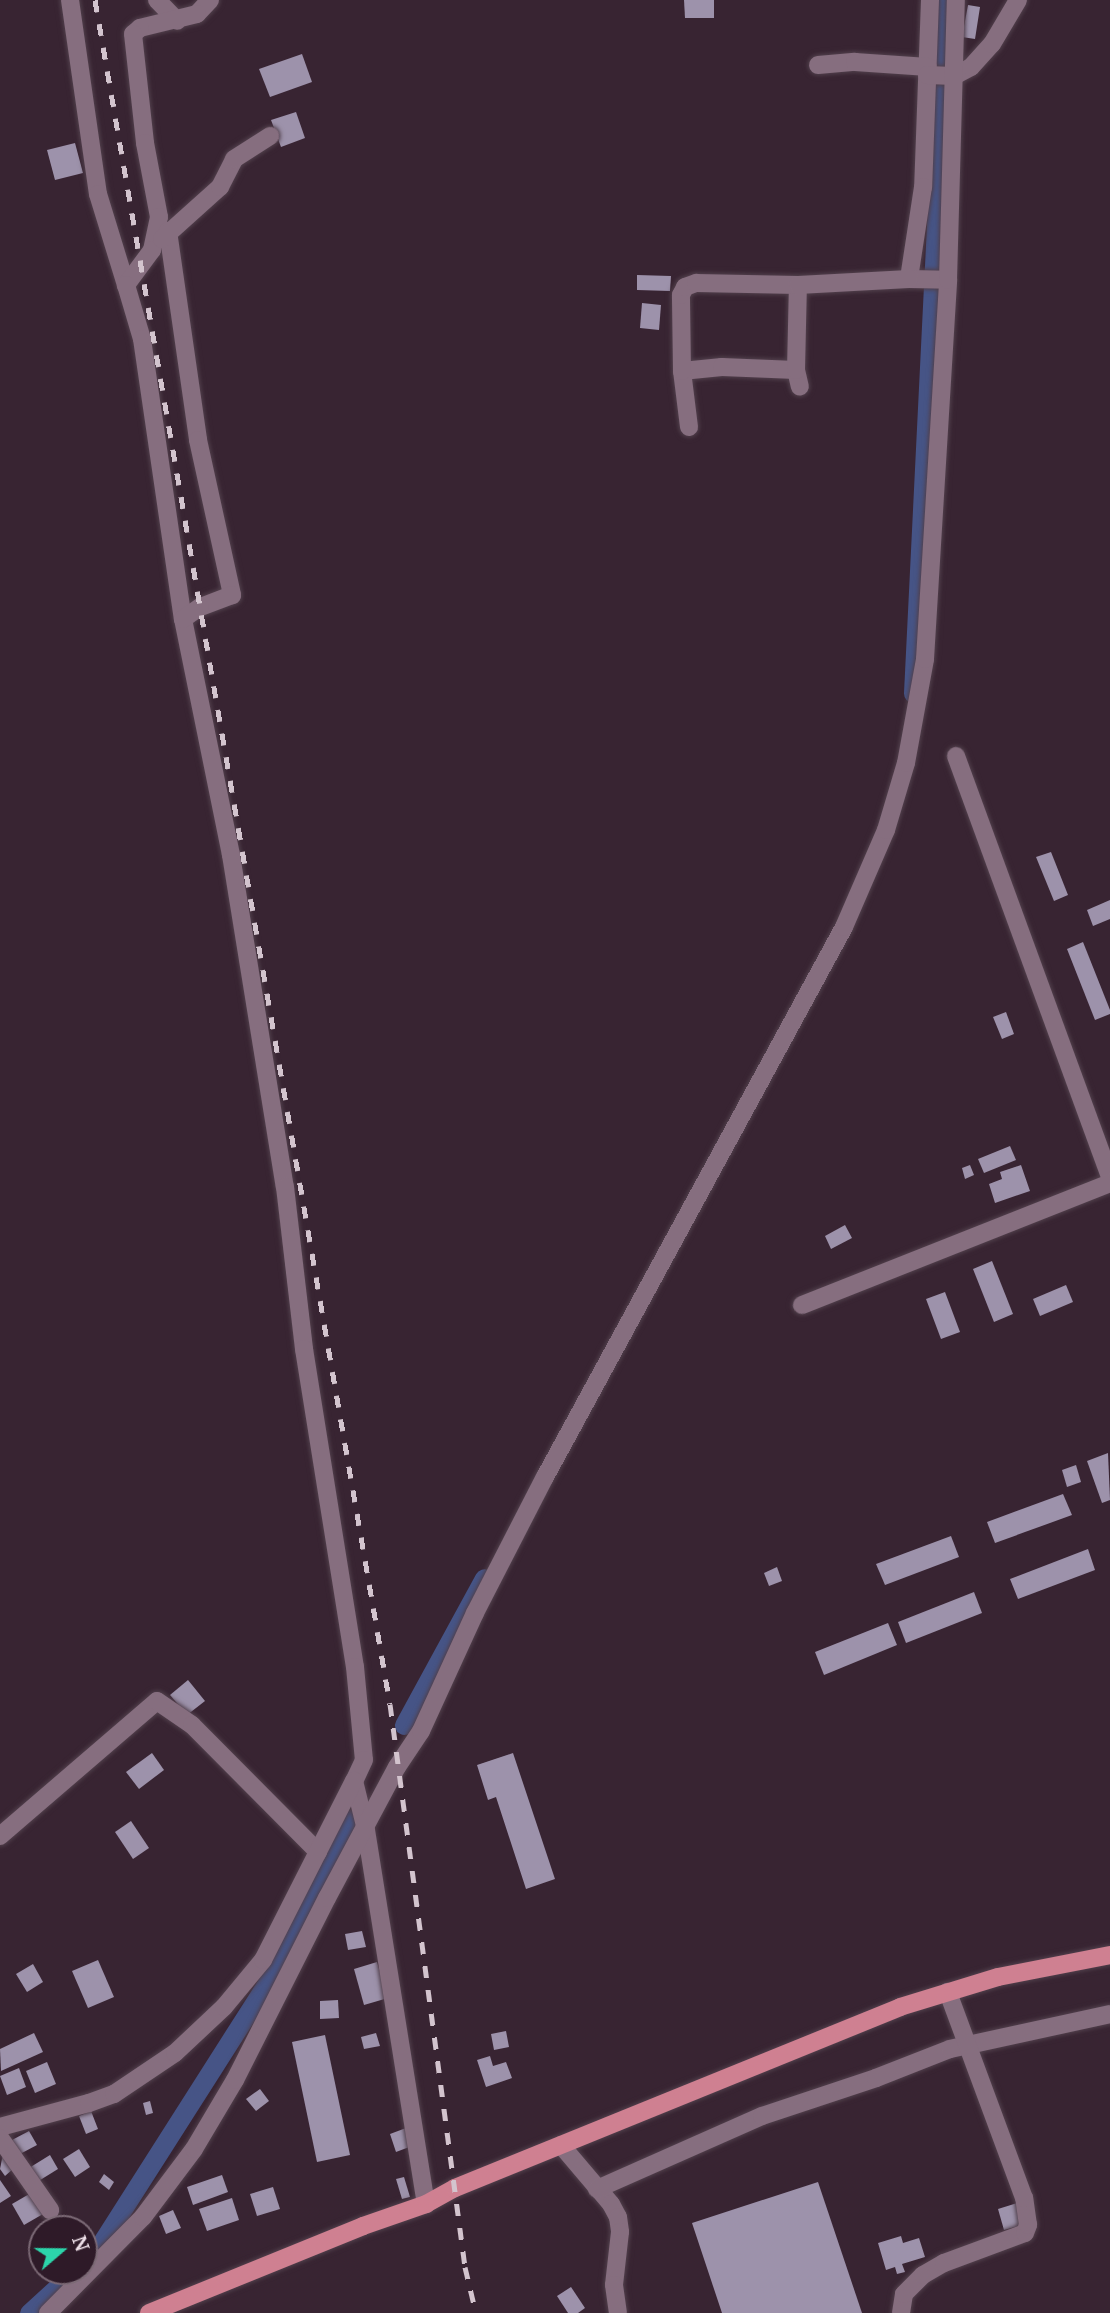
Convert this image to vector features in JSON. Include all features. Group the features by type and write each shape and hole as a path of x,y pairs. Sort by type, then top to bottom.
{"main road":[{"path":"149,2313 363,2226 426,2204 455,2188 900,2007 998,1977 1110,1955"}],"street":[{"path":"0,2127 89,2104 114,2094 175,2053 224,2007 263,1960 364,1760 355,1667 303,1349 285,1187 231,855 183,619 142,339 99,194 70,0"},
{"path":"157,0 177,21"},
{"path":"152,250 159,217 145,143 133,34 140,28 197,14 210,0"},
{"path":"48,2313 143,2217 194,2149 235,2080 327,1898 397,1768 421,1731 459,1645 545,1477 844,927 886,830 906,763 925,659 946,280 938,74 930,0"},
{"path":"917,280 923,187 938,74 956,0"},
{"path":"818,65 855,62 938,74 971,66 992,44 1018,0"},
{"path":"126,285 168,231 220,187 234,159 270,136"},
{"path":"168,231 198,440 232,595 200,607 183,619"},
{"path":"689,428 682,371 681,295 685,287 696,283 798,285 946,280"},
{"path":"682,371 722,367 798,378 798,285"},
{"path":"956,757 1110,1175"},
{"path":"802,1306 1110,1184"},
{"path":"0,1836 157,1701 192,1725 318,1852"},
{"path":"354,1781 366,1829 426,2204"},
{"path":"901,2313 904,2294 923,2275 1025,2232 1028,2225 1024,2198 948,1992"},
{"path":"597,2189 762,2116 967,2045 1110,2014"},
{"path":"0,2138 50,2210"},
{"path":"561,2145 611,2204 619,2224 614,2286 618,2313"}],"building":[{"path":"684,0 714,0 714,18 685,18"},
{"path":"968,5 980,7 975,39 962,37"},
{"path":"302,54 312,82 270,97 259,69"},
{"path":"296,112 305,138 281,147 271,120"},
{"path":"75,143 83,173 55,180 47,150"},
{"path":"637,275 671,276 670,291 637,290"},
{"path":"642,303 661,305 659,330 640,328"},
{"path":"1051,852 1068,895 1054,901 1036,857"},
{"path":"1110,900 1110,919 1093,926 1087,910"},
{"path":"1083,942 1110,1010 1110,1014 1095,1020 1067,949"},
{"path":"1006,1012 1014,1034 1002,1039 993,1017"},
{"path":"1010,1146 1016,1160 984,1173 978,1159"},
{"path":"970,1165 974,1175 965,1179 962,1168"},
{"path":"1021,1165 1030,1191 995,1203 989,1184 1002,1179 1000,1172"},
{"path":"845,1225 852,1238 831,1249 825,1236"},
{"path":"992,1261 1013,1314 994,1322 973,1269"},
{"path":"1066,1285 1073,1302 1040,1316 1033,1299"},
{"path":"945,1292 960,1332 941,1339 926,1299"},
{"path":"1108,1453 1110,1500 1102,1503 1087,1461"},
{"path":"1076,1465 1081,1482 1067,1487 1062,1470"},
{"path":"1063,1494 1072,1515 995,1543 987,1522"},
{"path":"951,1536 959,1557 885,1585 876,1564"},
{"path":"1088,1549 1095,1570 1018,1599 1010,1579"},
{"path":"777,1567 782,1581 769,1586 764,1573"},
{"path":"974,1592 982,1613 906,1643 898,1622"},
{"path":"888,1623 897,1645 824,1675 815,1652"},
{"path":"188,1680 205,1701 187,1715 170,1695"},
{"path":"152,1753 164,1770 139,1789 126,1772"},
{"path":"513,1753 555,1879 526,1889 496,1797 488,1800 477,1765"},
{"path":"131,1821 149,1848 133,1859 115,1832"},
{"path":"362,1931 366,1947 348,1950 345,1934"},
{"path":"98,1960 114,1997 88,2008 72,1971"},
{"path":"377,1962 388,1998 364,2005 354,1969"},
{"path":"33,1964 43,1982 27,1992 16,1974"},
{"path":"338,2000 339,2018 320,2019 320,2001"},
{"path":"506,2031 509,2047 494,2050 491,2034"},
{"path":"34,2033 43,2052 1,2071 0,2049"},
{"path":"376,2033 380,2046 364,2049 361,2037"},
{"path":"325,2035 350,2155 317,2162 292,2042"},
{"path":"490,2056 493,2066 506,2062 512,2078 486,2087 477,2060"},
{"path":"47,2062 56,2084 35,2093 26,2071"},
{"path":"19,2068 26,2087 7,2095 0,2076"},
{"path":"260,2089 269,2101 256,2111 246,2099"},
{"path":"150,2101 153,2113 146,2115 143,2103"},
{"path":"91,2111 98,2129 86,2134 79,2116"},
{"path":"406,2128 412,2146 396,2152 390,2134"},
{"path":"29,2131 37,2145 20,2154 12,2140"},
{"path":"79,2149 90,2167 75,2177 63,2159"},
{"path":"3,2154 14,2168 5,2176 0,2169"},
{"path":"50,2155 58,2169 37,2182 29,2168"},
{"path":"104,2174 114,2182 109,2190 99,2182"},
{"path":"222,2175 228,2192 193,2205 187,2187"},
{"path":"404,2177 410,2197 402,2199 396,2179"},
{"path":"0,2180 11,2196 0,2203"},
{"path":"818,2182 862,2313 722,2313 692,2223"},
{"path":"273,2187 280,2209 257,2216 250,2194"},
{"path":"31,2193 43,2214 28,2215 28,2223 24,2225 12,2204"},
{"path":"232,2198 239,2220 207,2231 199,2209"},
{"path":"1020,2202 1027,2224 1004,2230 998,2209"},
{"path":"173,2210 181,2228 166,2234 159,2216"},
{"path":"901,2236 903,2243 919,2238 925,2257 902,2264 905,2272 897,2274 895,2267 886,2270 878,2243"},
{"path":"571,2287 585,2308 578,2313 568,2313 557,2296"}],"waterway":[{"path":"913,693 947,0"},
{"path":"404,1725 484,1578"},
{"path":"98,2248 269,1980 349,1819"},
{"path":"29,2313 60,2285"}],"railway":[{"path":"95,0 390,1704 465,2267 476,2313"}]}
